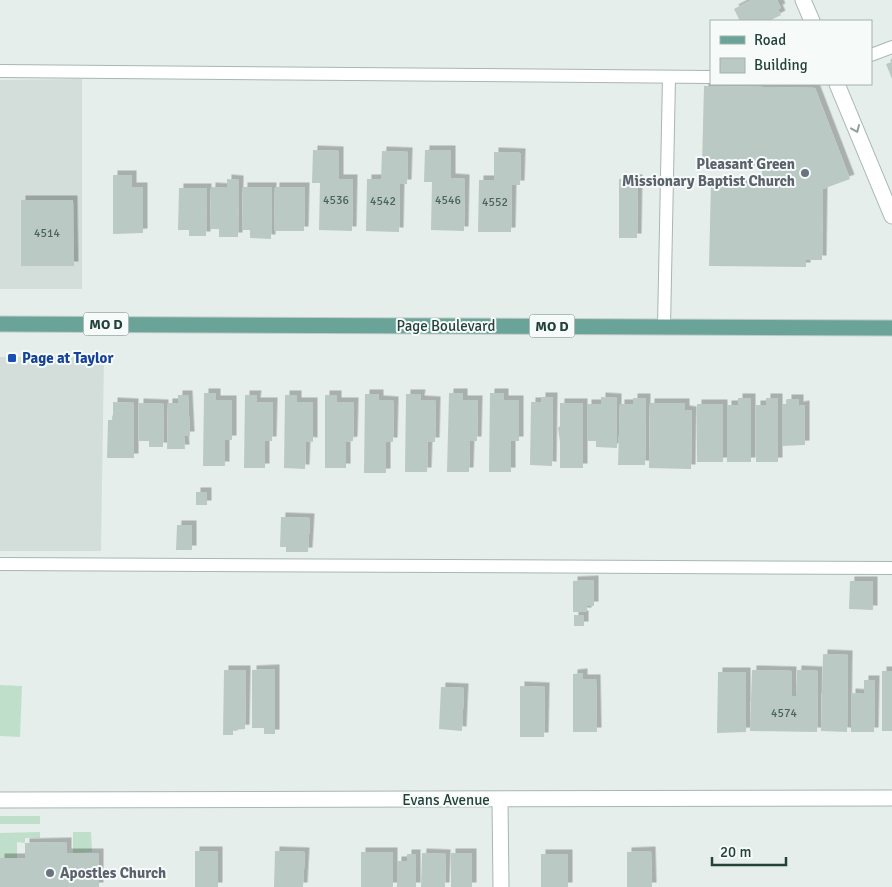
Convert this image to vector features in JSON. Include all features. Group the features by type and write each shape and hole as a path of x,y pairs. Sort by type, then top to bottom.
{"main road":[{"name":"Page Boulevard","path":"0,324 892,328"}],"street":[{"path":"803,0 812,20"},
{"path":"837,85 892,216"},
{"name":"Evans Avenue","path":"0,800 892,798"},
{"path":"500,800 501,887"}],"lane":[{"path":"872,56 892,47"},
{"path":"0,71 710,77"},
{"path":"664,327 669,77"},
{"path":"0,564 892,568"}],"shaded area":[{"path":"82,79 82,289 0,289 0,80"},
{"path":"0,357 104,357 101,551 0,551"}],"green space":[{"path":"0,685 22,686 20,737 0,736"},
{"path":"0,816 40,816 40,824 0,824"},
{"path":"40,832 40,838 25,838 25,843 17,842 17,858 0,858 0,833"},
{"path":"73,832 91,832 92,852 73,853"}],"building":[{"path":"751,0 777,0 781,8 778,9 781,15 771,20 740,20 734,9"},
{"path":"892,62 892,79 886,64"},
{"name":"Pleasant Green Missionary Baptist Church","path":"704,86 815,88 850,179 823,189 822,260 806,260 806,267 709,266 711,183 762,184 762,166 702,165"},
{"path":"313,150 339,151 339,179 353,179 352,231 319,230 320,183 312,183"},
{"path":"425,150 451,150 451,178 465,179 464,231 431,230 432,182 424,182"},
{"path":"382,151 408,152 407,184 400,184 399,232 366,231 367,179 381,179"},
{"path":"494,152 521,153 520,185 512,185 511,232 478,232 479,180 494,180"},
{"path":"113,175 132,175 132,187 143,187 143,233 113,234"},
{"path":"227,179 239,180 238,237 219,237 219,229 210,229 211,187 227,188"},
{"path":"619,179 638,179 637,238 619,238"},
{"path":"243,187 272,187 271,239 250,238 250,230 242,230"},
{"path":"275,187 305,187 304,231 274,231"},
{"path":"179,188 207,188 206,236 189,236 189,230 178,230"},
{"path":"21,200 73,200 74,266 21,266"},
{"path":"204,393 216,393 216,400 232,400 232,440 225,440 225,466 203,466"},
{"path":"449,393 463,393 463,400 478,400 477,441 470,441 469,472 447,472"},
{"path":"490,393 504,393 504,400 519,400 519,441 511,441 511,472 489,472"},
{"path":"365,394 379,394 379,400 394,401 393,442 386,442 386,473 364,473"},
{"path":"406,394 421,394 420,400 436,401 435,442 428,442 427,472 405,472"},
{"path":"178,395 188,395 190,436 184,436 185,449 167,449 168,403 178,403"},
{"path":"245,395 257,395 256,402 273,402 272,441 265,441 265,468 244,468"},
{"path":"285,395 297,395 297,402 313,402 313,442 306,441 305,469 284,468"},
{"path":"325,395 337,395 337,402 354,402 353,441 346,442 346,468 325,468"},
{"path":"541,397 553,397 552,466 530,465 531,402 541,402"},
{"path":"601,397 617,398 617,448 596,447 596,441 587,441 587,404 601,404"},
{"path":"633,398 646,398 645,465 618,465 620,404 633,404"},
{"path":"738,398 751,398 751,462 727,462 727,405 738,405"},
{"path":"766,398 778,398 778,462 756,462 756,405 766,405"},
{"path":"787,399 799,399 799,406 805,405 805,445 782,446 782,404 787,404"},
{"path":"113,402 134,403 134,458 107,458 108,420 113,420"},
{"path":"139,403 164,404 163,447 149,447 149,441 139,441"},
{"path":"560,403 583,403 583,468 560,468 558,428 560,426"},
{"path":"650,403 685,403 685,410 692,411 691,469 649,468"},
{"path":"697,404 723,404 723,462 697,462"},
{"path":"196,492 207,492 207,505 196,505"},
{"path":"281,517 310,518 308,552 286,552 286,547 280,547"},
{"path":"177,525 192,525 192,550 176,550"},
{"path":"594,580 594,606 587,606 587,612 573,612 573,581"},
{"path":"850,581 873,581 873,610 849,609"},
{"path":"574,615 584,615 584,626 574,626"},
{"path":"823,654 848,655 847,732 821,731"},
{"path":"275,669 275,734 264,734 264,728 252,728 252,670"},
{"path":"224,670 246,670 245,729 233,730 233,735 223,735"},
{"path":"752,670 792,671 792,696 796,696 797,670 818,671 817,732 750,731"},
{"path":"882,671 892,671 892,731 882,731"},
{"path":"718,672 746,672 746,732 717,733"},
{"path":"583,673 583,679 596,679 597,732 573,732 573,674"},
{"path":"864,680 875,680 874,732 851,732 851,693 864,694"},
{"path":"520,686 545,687 544,737 520,737"},
{"path":"441,687 464,688 462,731 439,729"},
{"name":"Apostles Church","path":"67,842 67,853 99,853 99,887 0,887 0,858 25,858 25,843"},
{"path":"195,851 218,851 218,887 195,887"},
{"path":"275,851 305,852 303,887 274,887"},
{"path":"651,851 652,887 627,887 627,852"},
{"path":"361,852 393,852 393,887 361,887"},
{"path":"422,853 446,854 445,887 421,887"},
{"path":"451,853 472,853 472,887 451,887"},
{"path":"407,854 416,854 416,887 397,887 397,861 407,861"},
{"path":"541,854 568,854 568,887 541,887"}],"place":[{"name":"Pleasant Green Missionary Baptist Church","path":"805,173"},
{"name":"Page at Taylor","path":"12,358"},
{"name":"Apostles Church","path":"50,873"}]}
